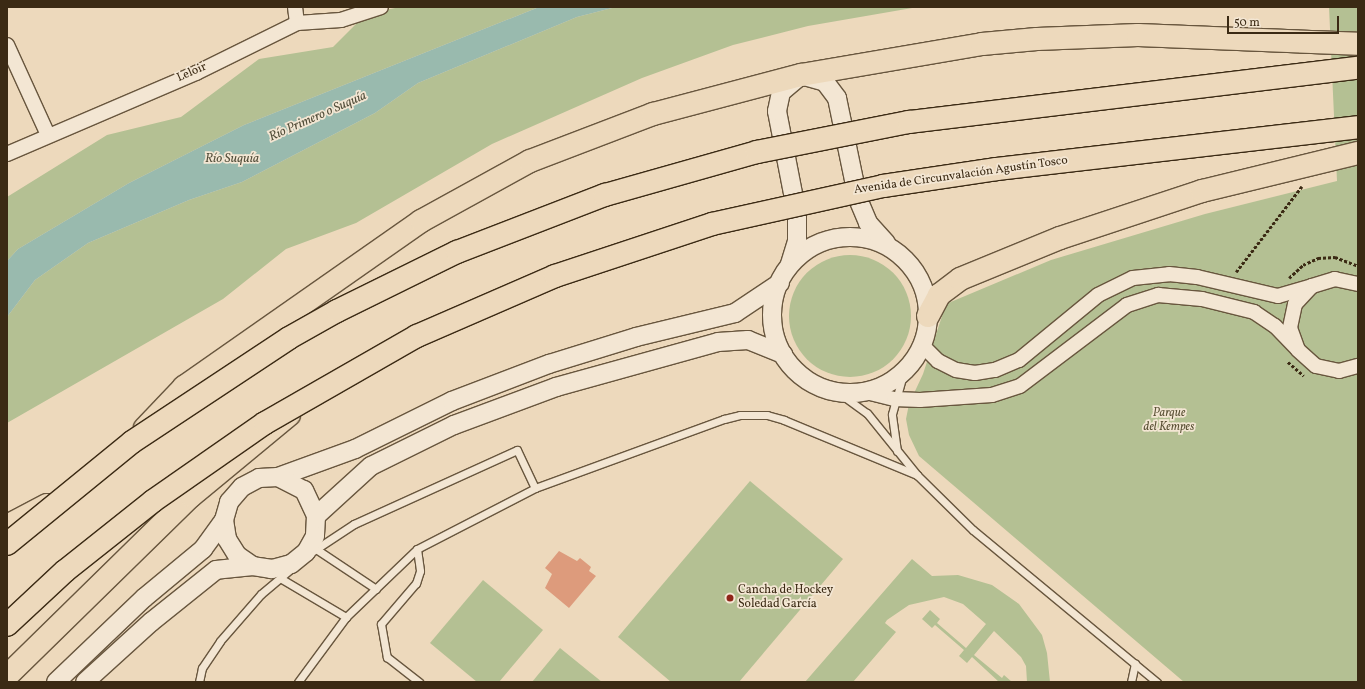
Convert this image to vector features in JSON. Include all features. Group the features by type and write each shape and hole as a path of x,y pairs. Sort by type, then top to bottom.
{"highway":[{"path":"132,442 184,387 427,217 473,190 551,152 620,125 677,107 801,75 911,56 1014,41 1101,36 1358,44"},
{"path":"7,544 132,442 244,365 384,287 505,232 656,179 757,152 909,122 1358,68"},
{"name":"Avenida de Circunvalación Agustín Tosco","path":"7,625 65,571 153,501 230,446 316,391 430,330 549,279 667,237 764,211 947,176 1358,127"},
{"path":"928,316 939,294 960,279 1060,238 1202,191 1358,153"},
{"path":"7,676 186,501 249,451 316,391"},
{"path":"7,526 67,494"}],"street":[{"path":"295,7 298,23"},
{"name":"Leloir","path":"7,154 196,72 298,23 342,20 381,7"},
{"path":"7,45 48,135"},
{"path":"866,392 893,380 904,371 922,344 928,316 927,301 919,278 876,234 861,206 837,98 825,82 801,75 781,92 777,111 797,214 797,241 773,314 776,339 783,354 808,380 839,393 866,392 894,400 992,395 1020,386 1109,317 1135,300 1150,296 1202,299 1254,312 1275,326 1316,366 1327,370 1339,371 1358,366"},
{"path":"56,682 144,598 203,548 224,520 229,502 242,487 259,478 278,477 355,449 452,401 549,364 636,337 735,313 784,278 805,252 838,237 862,237 890,248"},
{"path":"922,344 938,361 956,370 975,373 996,370 1019,360 1095,298 1124,281 1168,274 1227,284 1278,296 1335,279 1358,284"},
{"path":"1298,350 1290,328 1291,315 1295,304 1312,286"},
{"path":"316,516 371,466 454,425 556,387 718,342 748,340 783,354"},
{"path":"85,682 151,622 216,570 253,566 272,569 291,564 306,552 315,536 316,516 304,490 278,477"},
{"path":"224,520 227,539 237,555 253,566"}],"lane":[{"path":"897,451 894,400 904,371"},
{"path":"839,393 867,413 917,475 973,530 1158,682"},
{"path":"298,682 346,617 417,549 535,488 740,415 767,415 784,420 917,475"},
{"path":"199,682 202,668 220,641 280,578 316,548 354,524 517,450 535,488"},
{"path":"316,548 376,589"},
{"path":"417,549 420,571 416,582 381,624 387,656 419,682"},
{"path":"280,578 346,617"},
{"path":"1131,682 1135,663"}],"path":[{"path":"1227,284 1304,183"},
{"path":"1278,296 1293,273 1309,261 1335,257 1358,266"}],"green space":[{"path":"400,7 539,7 244,125 129,183 18,249 7,261 7,197 107,135 181,117 259,59 333,47 366,14"},
{"path":"616,7 918,7 808,26 733,45 642,78 492,144 356,223 286,249 223,299 7,423 7,317 35,280 88,243 189,200 242,182 375,113 418,83 577,17"},
{"name":"Parque del Kempes","path":"1329,7 1358,7 1358,682 1184,682 919,456 909,435 906,419 909,404 923,374 946,304 1051,260 1205,214 1337,181"},
{"path":"850,255 862,256 873,260 884,265 893,273 901,282 906,293 910,304 910,328 906,339 901,350 893,359 884,367 873,372 862,376 850,377 838,376 827,372 816,367 807,359 799,350 794,339 790,328 789,316 790,304 794,293 799,282 807,273 816,265 827,260 838,256"},
{"name":"Cancha de Hockey Soledad García","path":"750,481 843,559 739,682 671,682 618,637"},
{"path":"912,559 932,576 958,575 992,585 1019,604 1042,635 1047,653 1050,682 1027,682 1026,666 1021,657 994,631 974,655 1002,678 1004,675 1012,682 999,682 972,657 967,663 959,656 964,650 935,625 932,628 922,619 930,610 940,619 937,623 966,648 986,624 963,604 944,597 909,605 887,620 885,623 896,632 853,682 805,682"},
{"path":"483,580 543,630 499,682 477,682 430,643"},
{"path":"560,648 602,682 532,682"}],"water":[{"name":"Río Suquía","path":"539,7 616,7 577,17 418,83 375,113 242,182 189,200 88,243 35,280 7,317 7,261 18,249 129,183 244,125"}],"building":[{"path":"559,551 577,561 580,558 591,567 589,571 596,576 569,608 545,588 552,574 545,568"}],"place":[{"name":"Cancha de Hockey Soledad García","path":"730,598"}],"water label":[{"name":"Río Primero o Suquía","path":"318,117"}]}
